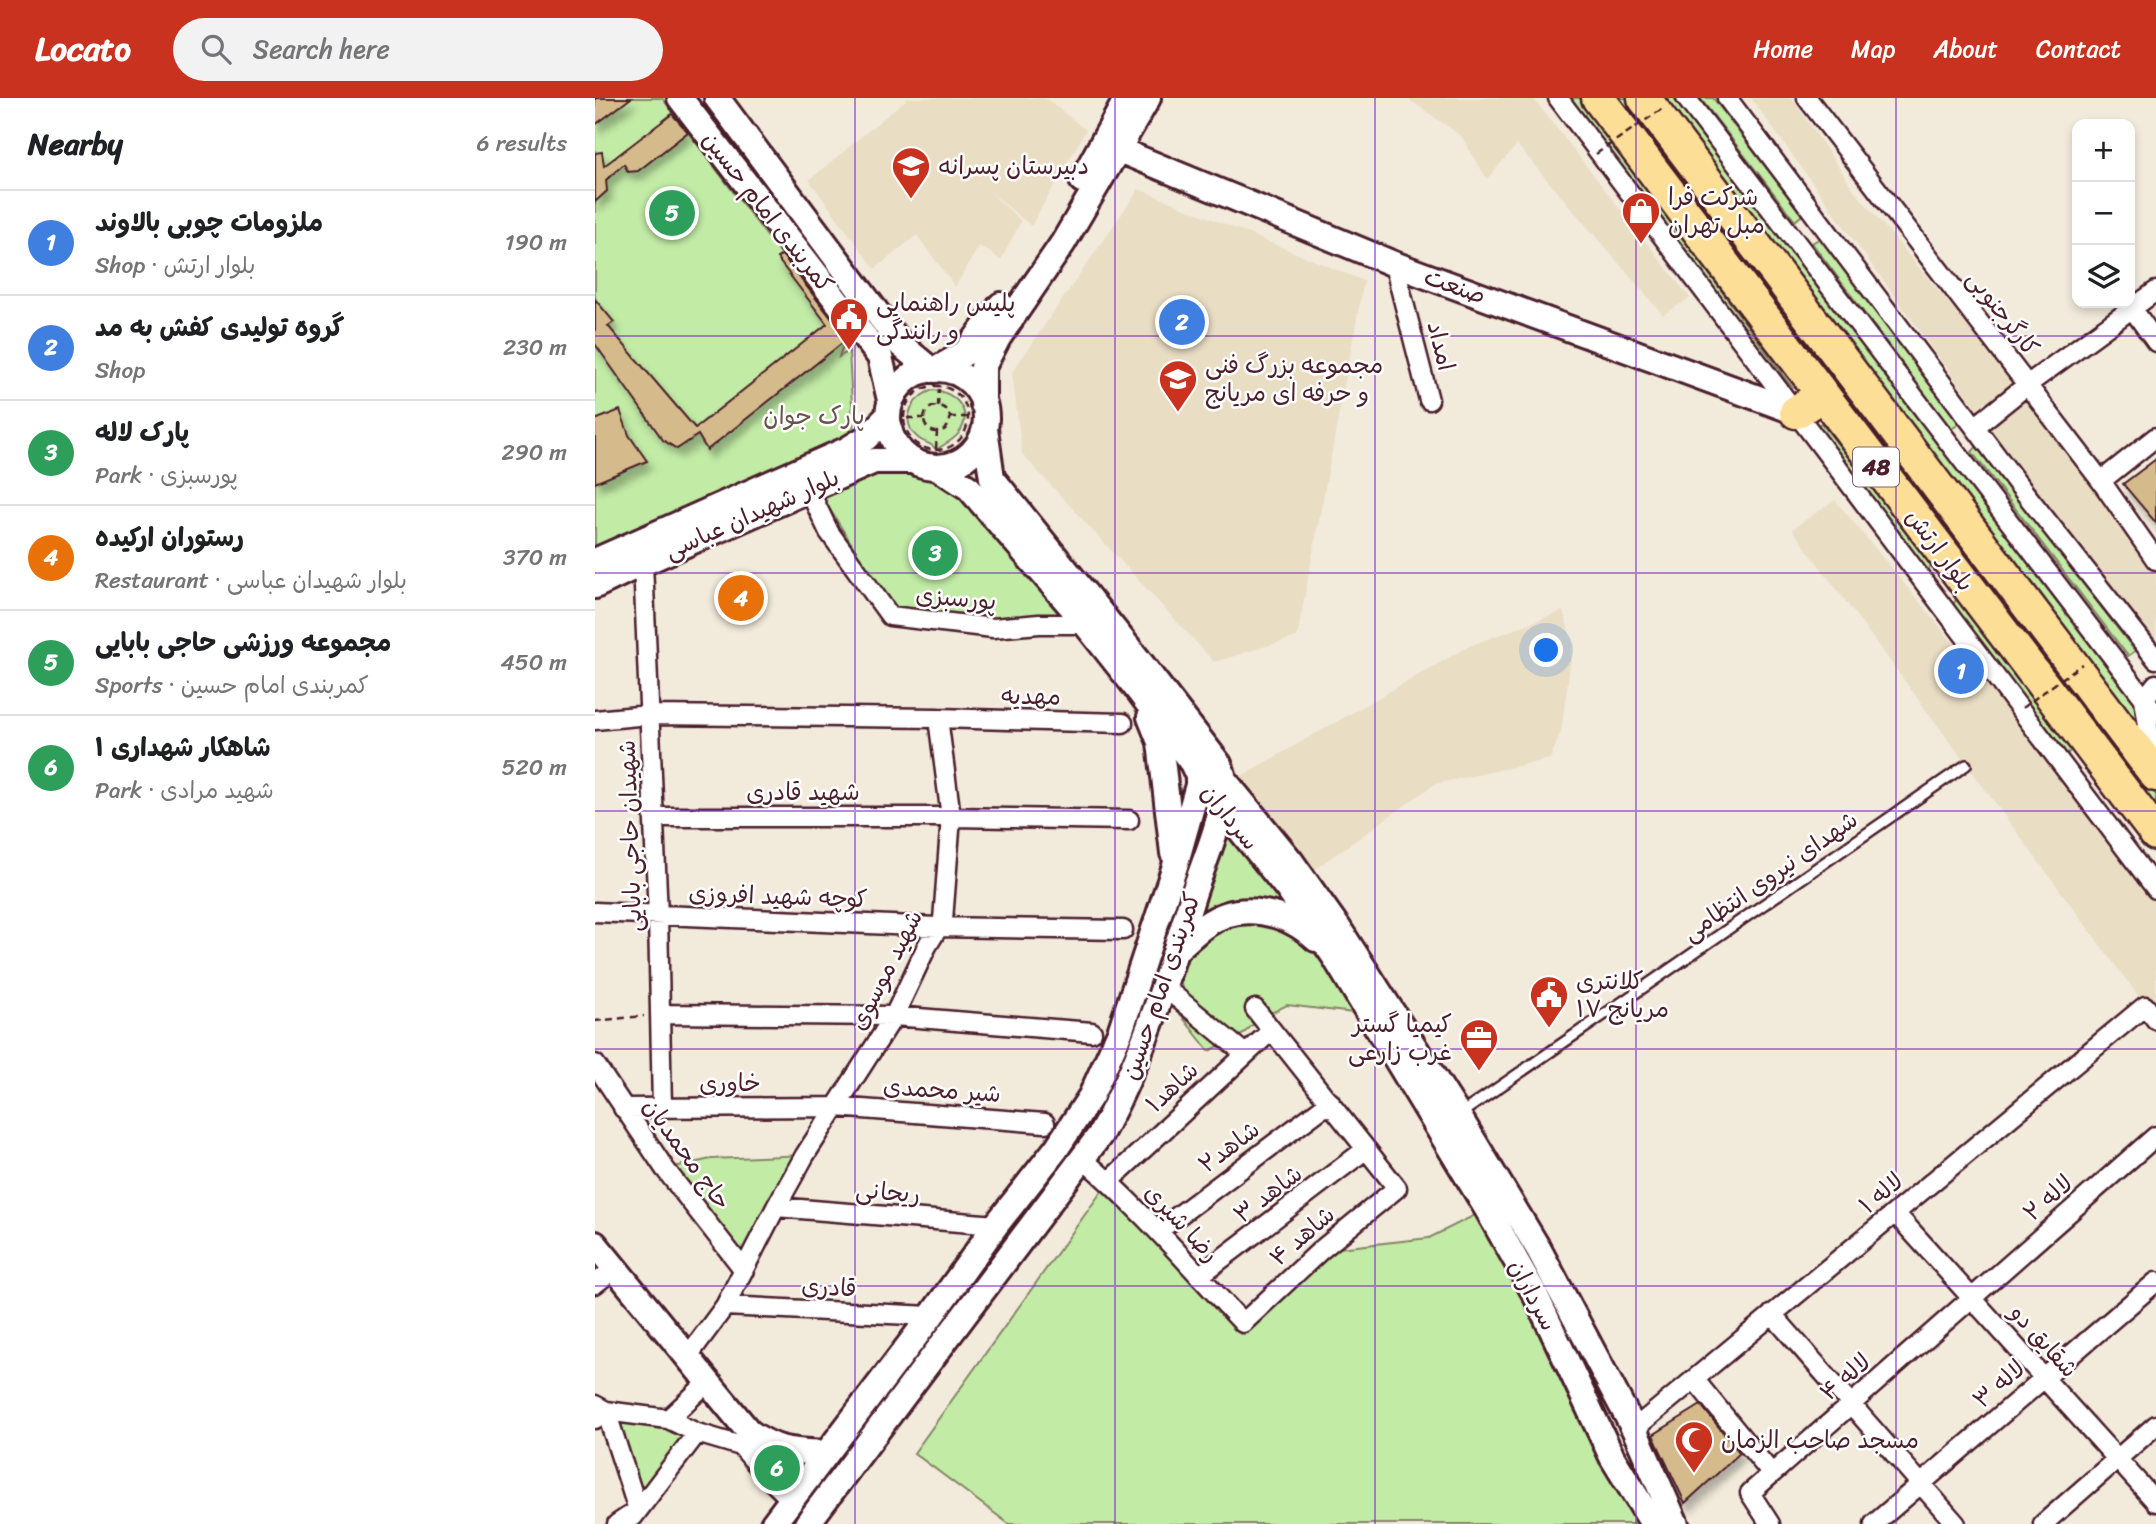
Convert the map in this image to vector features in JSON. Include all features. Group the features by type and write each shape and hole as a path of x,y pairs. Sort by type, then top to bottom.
{"highway":[{"name":"بلوار ارتش","path":"1598,98 2156,834"},
{"name":"بلوار ارتش","path":"1653,104 2156,775"},
{"path":"1796,412 1822,395"}],"main road":[{"name":"کمربندی امام حسین","path":"680,98 880,357 894,412 889,433 896,447 913,461"},
{"name":"کمربندی امام حسین","path":"717,98 901,345 935,375"},
{"path":"935,375 965,353 1033,261 1073,196 1127,98"},
{"path":"937,459 954,464 968,456 979,444 983,367 998,338 1063,243 1148,98"},
{"name":"صنعت","path":"1119,150 1394,264 1796,412"},
{"path":"935,375 959,374 972,384 982,398 979,417 992,478 1214,758 1223,773 1223,793"},
{"name":"بلوار شهیدان عباسی","path":"595,561 846,450 866,438 894,412 898,388 911,376 935,375"},
{"name":"بلوار شهیدان عباسی","path":"595,586 808,488 874,461 913,461 922,465 937,459"},
{"path":"937,459 969,488 1086,624 1142,694 1192,763 1198,776"},
{"path":"1142,694 1160,742 1175,866"},
{"name":"کمربندی امام حسین","path":"773,1524 996,1225 1063,1140 1091,1096 1120,1032 1175,866 1196,795 1198,776"},
{"name":"سرداران","path":"1198,776 1223,793 1290,860 1339,929 1458,1115 1539,1250 1634,1429 1676,1524"},
{"name":"کمربندی امام حسین","path":"810,1521 1084,1160 1100,1135 1128,1082 1164,987 1223,793"},
{"name":"سرداران","path":"1223,793 1334,956 1487,1209 1536,1296 1612,1457 1653,1524"},
{"path":"1176,950 1221,916 1262,912 1282,917 1303,927 1334,956"},
{"path":"595,1244 709,1382 745,1439 764,1442 786,1451 825,1453"},
{"path":"791,1500 810,1521"}],"street":[{"path":"1558,98 2156,889"},
{"path":"1686,98 2156,714"},
{"path":"1727,98 1975,427 2156,659"},
{"name":"کارگرجنوبی","path":"1807,98 2101,481 2156,560"},
{"name":"امداد","path":"1394,264 1429,400"},
{"path":"2135,305 2156,290"},
{"path":"1975,427 2131,308 2156,342"},
{"path":"2101,481 2156,437"},
{"name":"پورسبزی","path":"808,488 829,532 890,616 993,628 1086,624"},
{"name":"شهیدان حاجی بابایی","path":"643,562 658,916 662,1108"},
{"path":"2156,684 2144,699 2156,775"},
{"path":"595,720 649,715 938,718"},
{"name":"مهدیه","path":"938,718 1123,723"},
{"name":"شهید موسوی","path":"688,1356 725,1306 776,1207 894,1016 937,927 943,920 951,817 938,718"},
{"name":"شهید قادری","path":"654,817 1129,820"},
{"name":"کوچه شهید افروزی","path":"595,912 937,927 1123,930"},
{"path":"1164,987 1244,1053"},
{"name":"لاله ۱","path":"1634,1429 2145,1006 2156,1020"},
{"path":"1255,1009 1366,1150"},
{"path":"660,1014 894,1016 1091,1032"},
{"name":"شاهد۱","path":"1109,1181 1244,1053 1271,1031"},
{"name":"حاج محمدیان","path":"595,1064 666,1169 744,1270"},
{"name":"شاهد۲","path":"1158,1231 1329,1102"},
{"name":"خاوری","path":"623,1108 836,1107"},
{"name":"شیر محمدی","path":"836,1107 1045,1123"},
{"name":"لاله ۲","path":"1972,1297 2156,1136"},
{"name":"شاهد ۴","path":"1243,1323 1321,1250 1397,1188 1366,1150"},
{"name":"شاهد ۳","path":"1199,1276 1366,1150"},
{"name":"رضا شیری","path":"1084,1160 1109,1181 1158,1231 1243,1323"},
{"name":"ریحانی","path":"776,1207 996,1225"},
{"name":"شقایق دو","path":"1895,1213 2156,1502"},
{"path":"595,1284 615,1268"},
{"name":"لاله ۳","path":"1874,1524 2156,1282"},
{"name":"لاله ۴","path":"1770,1524 1749,1493 1972,1297"},
{"name":"قادری","path":"725,1306 930,1316"},
{"path":"1772,1314 1956,1524"},
{"path":"1695,1379 1771,1473"},
{"path":"668,1419 709,1382"},
{"path":"633,1517 599,1412 668,1419 697,1433 745,1439 751,1459 791,1500"},
{"path":"2043,1524 2156,1426"},
{"path":"617,1524 633,1517 697,1433"}],"lane":[{"name":"شهدای نیروی انتظامی","path":"1458,1115 1966,765"}],"path":[{"path":"1596,154 1653,104"},
{"path":"894,412 905,408 918,391 928,387 935,375"},
{"path":"935,375 938,406"},
{"path":"935,375 958,394 979,417"},
{"path":"938,406 947,411 949,418 946,427 937,431 928,428 924,418 928,409 938,406"},
{"path":"894,412 924,418"},
{"path":"894,412 911,438 937,459"},
{"path":"937,459 958,441 979,417"},
{"path":"949,418 979,417"},
{"path":"937,431 937,459"},
{"path":"2022,708 2082,664"},
{"path":"595,1020 660,1014"}],"shaded area":[{"path":"908,98 1045,98 1086,130 1031,226 988,190 1021,221 1001,260 979,246 955,287 917,235 875,269 809,180"},
{"path":"1407,98 1533,98 1690,298 1663,315 1517,145 1487,179 1461,136"},
{"path":"1751,98 1792,98 1854,190 2156,550 2156,657"},
{"name":"مجموعه بزرگ فنی و حرفه ای مریانج","path":"1139,189 1364,281 1297,637 1214,662 1022,454 1012,372"},
{"path":"1835,500 2156,888 2156,1020 1792,529"},
{"path":"1563,611 1573,644 1561,732 1550,759 1435,784 1311,872 1236,779 1469,646"}],"green space":[{"name":"پارک جوان","path":"595,98 662,98 836,327 843,345 839,357 849,351 854,439 595,552"},
{"path":"1564,98 1580,98 1792,387 1783,391"},
{"path":"1615,98 1628,98 2156,795 2156,818"},
{"path":"1674,98 2150,719 2141,728 1842,339 1664,101"},
{"path":"1700,98 1713,98 1802,215 1795,221"},
{"path":"1822,237 1961,423 1951,429 1812,243"},
{"path":"934,390 955,399 960,404 964,418 957,436 936,450 918,438 909,424 914,403"},
{"path":"1821,423 1932,564 1927,572 1814,428"},
{"path":"1977,446 2135,651 2128,656 1972,452"},
{"path":"872,470 912,471 967,498 1061,614 991,620 892,608 822,497"},
{"path":"1957,599 2071,750 2064,757 1951,606"},
{"path":"1228,831 1290,911 1199,920"},
{"path":"1269,921 1297,934 1338,966 1354,1013 1287,1005 1259,1019 1242,1035 1209,1051 1183,1018 1180,960 1211,934 1245,922"},
{"path":"805,1155 744,1270 665,1169 711,1159"},
{"path":"1109,1181 1243,1323 1321,1250 1429,1238 1487,1209 1653,1524 1009,1524 914,1453"},
{"path":"606,1411 697,1433 638,1510"}],"building":[{"path":"595,98 631,98 595,125"},
{"path":"672,114 688,132 638,171 628,172 624,164 606,180 607,191 595,202 595,153 602,152 604,166"},
{"path":"782,255 846,340 707,450 698,435 677,449 663,440 595,344 595,299 614,322 608,326 695,428 827,324 777,258"},
{"path":"620,410 629,435 647,461 595,483 595,420"},
{"path":"2156,459 2156,523 2123,484"},
{"name":"مسجد صاحب الزمان","path":"1701,1405 1740,1453 1685,1503 1653,1435"}],"place":[{"name":"دبیرستان پسرانه","path":"911,200"},
{"name":"مجموعه ورزشی حاجی بابایی","path":"672,213"},
{"name":"شرکت فرا مبل تهران","path":"1641,245"},
{"name":"گروه تولیدی کفش به مد","path":"1182,322"},
{"name":"پلیس راهنمایی و رانندگی","path":"849,351"},
{"name":"مجموعه بزرگ فنی و حرفه ای مریانج","path":"1178,413"},
{"name":"پارک لاله","path":"935,553"},
{"name":"رستوران ارکیده","path":"741,598"},
{"name":"ملزومات چوبی بالاوند","path":"1961,671"},
{"name":"کلانتری ۱۷ مریانج","path":"1549,1029"},
{"name":"کیمیا گستر غرب زارعی","path":"1479,1072"},
{"name":"شاهکار شهداری ۱","path":"777,1468"},
{"name":"مسجد صاحب الزمان","path":"1694,1474"}]}
